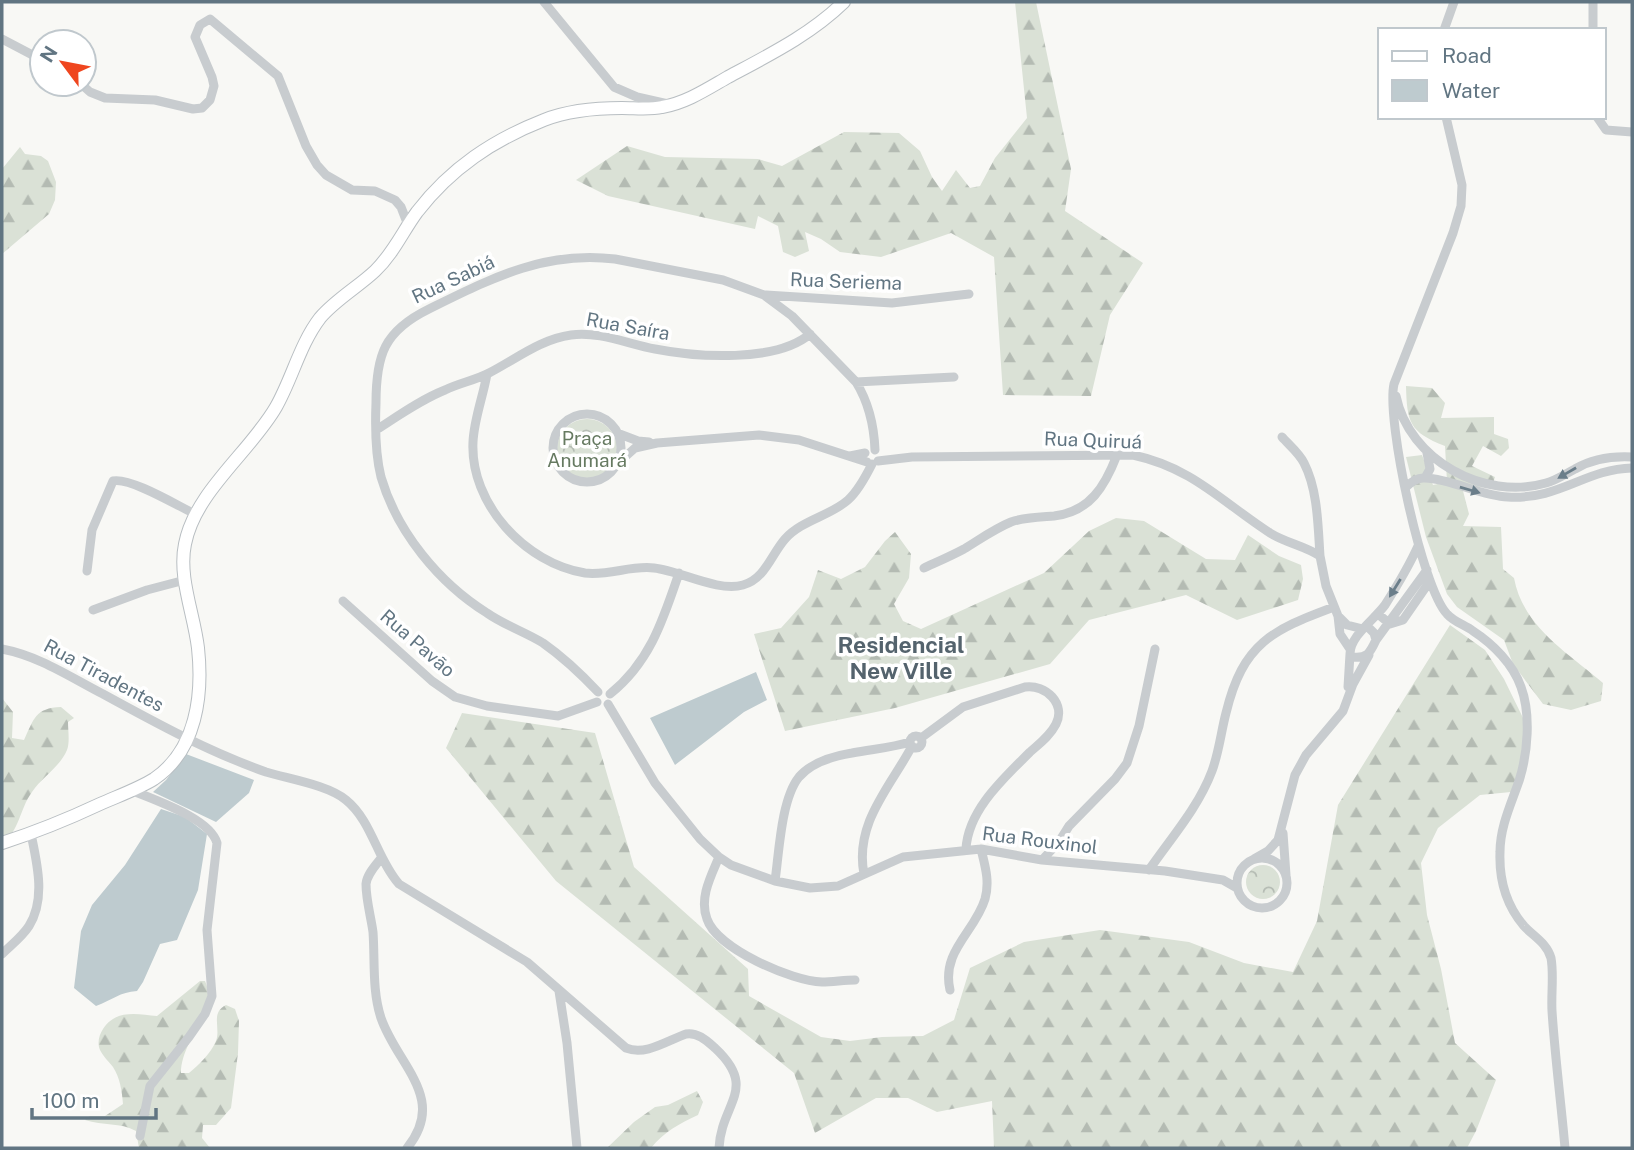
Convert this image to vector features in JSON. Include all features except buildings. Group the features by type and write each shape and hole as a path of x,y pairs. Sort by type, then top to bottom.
{"main road":[{"path":"2,843 31,834 154,779 168,767 187,740 200,699 201,671 195,623 185,580 183,549 195,514 277,405 321,317 375,271 389,255 416,213 454,171 508,135 569,112 658,108 688,99 796,40 842,3"}],"street":[{"path":"544,2 614,87 637,97 673,104"},
{"path":"1445,28 1454,2"},
{"path":"1593,2 1593,28"},
{"path":"98,96 105,99 155,100 193,109 202,108 211,100 214,86 195,37 200,25 210,19 278,76 306,146 326,175 352,190 375,191 395,200 408,225"},
{"path":"2,39 28,53"},
{"path":"1446,119 1462,185 1461,206 1394,384 1392,408 1418,546 1433,593 1448,616 1491,645 1509,664 1521,687 1527,718 1524,754 1519,779 1506,813 1500,866 1502,886 1514,911 1523,925 1547,948 1551,959 1554,1034 1565,1148"},
{"path":"1598,119 1606,130 1632,132"},
{"name":"Rua Sabiá","path":"487,374 474,429 474,463 481,488 491,509 509,533 544,556 576,571 600,573 648,568 727,586 748,583 760,575 791,533 841,505 854,493 871,457 875,433 863,394 856,382 810,334 781,306 764,295 723,280 595,256 559,258 528,265 464,292 401,325 380,357 376,384 376,430 378,460 386,492 404,528 432,566 472,604 541,642 565,660 598,697"},
{"name":"Rua Seriema","path":"764,295 892,303 969,294"},
{"name":"Rua Saíra","path":"376,430 433,395 487,374 533,348 572,335 606,337 672,352 721,355 759,353 785,347 802,341 810,334"},
{"path":"856,382 954,377"},
{"path":"863,394 877,382"},
{"path":"1394,384 1400,409 1417,442 1440,464 1461,475 1521,487 1546,483 1604,458 1632,457"},
{"path":"617,464 621,447 617,433 606,419 595,414 572,417 555,433 553,457 558,468 577,481 600,480 635,448 657,443"},
{"path":"617,433 638,441 657,443"},
{"name":"Rua Quiruá","path":"657,443 760,435 799,440 848,456 901,458 1133,455 1184,472 1279,538 1320,556"},
{"path":"1282,437 1301,458 1308,474 1317,515 1320,556 1340,634 1352,657 1363,658 1369,655"},
{"path":"1398,444 1406,440 1417,442"},
{"path":"1420,479 1430,469 1427,453"},
{"path":"924,568 1010,523 1066,514 1079,509 1102,488 1117,455"},
{"path":"1405,482 1420,479 1496,496 1524,498 1558,491 1601,472 1632,468"},
{"path":"86,571 92,530 113,481 120,480 137,486 195,514"},
{"path":"1348,699 1350,651 1410,565 1418,546"},
{"path":"1410,565 1426,575"},
{"path":"598,697 605,691 609,699 642,661 679,573"},
{"path":"1282,824 1287,884 1281,899 1267,907 1252,906 1245,902 1237,888 1242,867 1274,846 1289,792 1301,763 1335,723 1376,640 1390,624 1403,620 1426,575"},
{"path":"93,610 147,590 185,580"},
{"name":"Rua Pavão","path":"343,601 455,697 487,706 558,716 598,697"},
{"path":"1336,612 1346,625 1373,631 1376,640"},
{"path":"1149,870 1195,806 1209,777 1231,695 1255,649 1275,631 1336,612"},
{"path":"1378,614 1390,624"},
{"name":"Rua Tiradentes","path":"2,649 35,658 187,740 257,769 343,797 370,831 399,884 513,951 630,1050 645,1049 692,1033 715,1048 728,1062 736,1075 737,1083 737,1090 722,1127 719,1148"},
{"path":"1042,860 1059,842 1069,826 1127,763 1139,726 1155,649"},
{"path":"864,874 867,831 873,811 882,793 917,743 941,721 963,707 1025,687 1037,687 1052,696 1058,710 1056,724 977,813 966,837 966,849"},
{"name":"Rua Rouxinol","path":"609,699 667,800 700,839 719,857 739,869 775,881 799,887 838,886 903,857 981,849 1042,860 1165,871 1223,880 1237,888"},
{"path":"775,881 786,811 794,784 803,773 822,762 850,753 917,743"},
{"path":"131,790 205,826 215,836 217,843 207,930 212,996 205,1014 150,1086 140,1136"},
{"path":"2,954 29,926 35,911 38,870 31,834"},
{"path":"1059,842 1062,862"},
{"path":"950,990 947,975 950,958 980,910 986,895 988,876 981,849"},
{"path":"1164,849 1165,871"},
{"path":"382,856 369,874 366,886 373,933 377,1000 384,1027 421,1091 424,1106 419,1130 407,1148"},
{"path":"864,856 878,867"},
{"path":"719,857 709,879 705,901 706,919 717,935 750,957 784,974 822,982 855,980"},
{"path":"1254,859 1270,859 1277,863 1286,877"},
{"name":"Rua Rouxinol","path":"1223,880 1238,876"},
{"path":"559,991 577,1148"}],"green space":[{"path":"1015,2 1036,2 1071,169 1065,211 1143,263 1110,315 1091,396 1003,395 994,257 951,233 881,257 840,252 805,232 809,251 795,257 783,252 778,226 758,216 755,229 608,196 576,180 627,146 665,157 758,159 782,166 844,132 899,133 920,151 942,191 956,170 970,188 980,186 995,158 1027,118"},
{"path":"20,147 25,154 41,156 48,161 56,182 55,200 49,214 2,254 2,169"},
{"path":"1406,386 1432,388 1445,403 1441,418 1494,417 1494,434 1508,439 1509,448 1501,456 1483,446 1472,466 1495,477 1492,486 1462,487 1469,514 1463,526 1501,527 1503,569 1514,578 1527,611 1549,638 1603,683 1601,701 1571,710 1543,704 1513,664 1504,640 1457,607 1447,594 1426,537 1406,457 1422,455 1433,485 1447,482 1445,446 1424,436 1412,424 1407,409"},
{"name":"Praça Anumará","path":"587,419 608,428 617,449 608,470 587,479 566,470 557,449 566,428"},
{"path":"1116,518 1144,521 1206,559 1235,560 1248,535 1279,556 1301,565 1303,579 1298,600 1237,620 1186,595 1089,620 1050,664 895,708 785,731 754,634 781,628 809,597 818,570 841,579 865,567 895,532 911,554 909,578 894,604 903,621 921,629 1044,573 1089,531"},
{"path":"1450,625 1485,650 1504,679 1525,722 1526,749 1511,792 1480,795 1438,828 1421,863 1427,915 1441,969 1455,1043 1496,1080 1467,1148 994,1148 992,1101 937,1112 908,1098 876,1098 815,1133 794,1073 556,881 446,748 462,713 595,733 634,867 748,969 749,996 821,1037 850,1041 923,1036 954,1020 970,968 1024,942 1100,930 1189,942 1244,963 1293,972 1317,921 1338,805"},
{"path":"2,698 13,712 12,738 24,740 36,716 52,708 61,707 74,718 68,722 68,743 64,756 32,792 16,826 2,843"},
{"path":"1263,865 1275,870 1280,882 1275,894 1263,899 1251,894 1246,882 1251,870"},
{"path":"200,981 205,981 207,1003 187,1048 181,1073 189,1073 211,1050 216,1041 217,1016 221,1008 226,1005 235,1009 239,1021 231,1108 216,1125 203,1125 202,1138 210,1148 139,1148 136,1131 124,1126 85,1120 90,1116 105,1116 123,1104 117,1076 99,1047 103,1029 114,1018 127,1014 157,1016"},
{"path":"697,1091 703,1102 698,1115 673,1128 651,1148 607,1148 634,1122 655,1107 668,1105"}],"water":[{"path":"756,672 767,700 744,712 675,765 650,718"},
{"path":"186,754 254,780 249,793 216,822 153,792"},
{"path":"161,809 185,817 207,834 198,890 177,940 160,944 137,991 96,1006 74,988 81,931 92,905 125,865"}],"district":[{"name":"Residencial New Ville","path":"901,658"}]}
